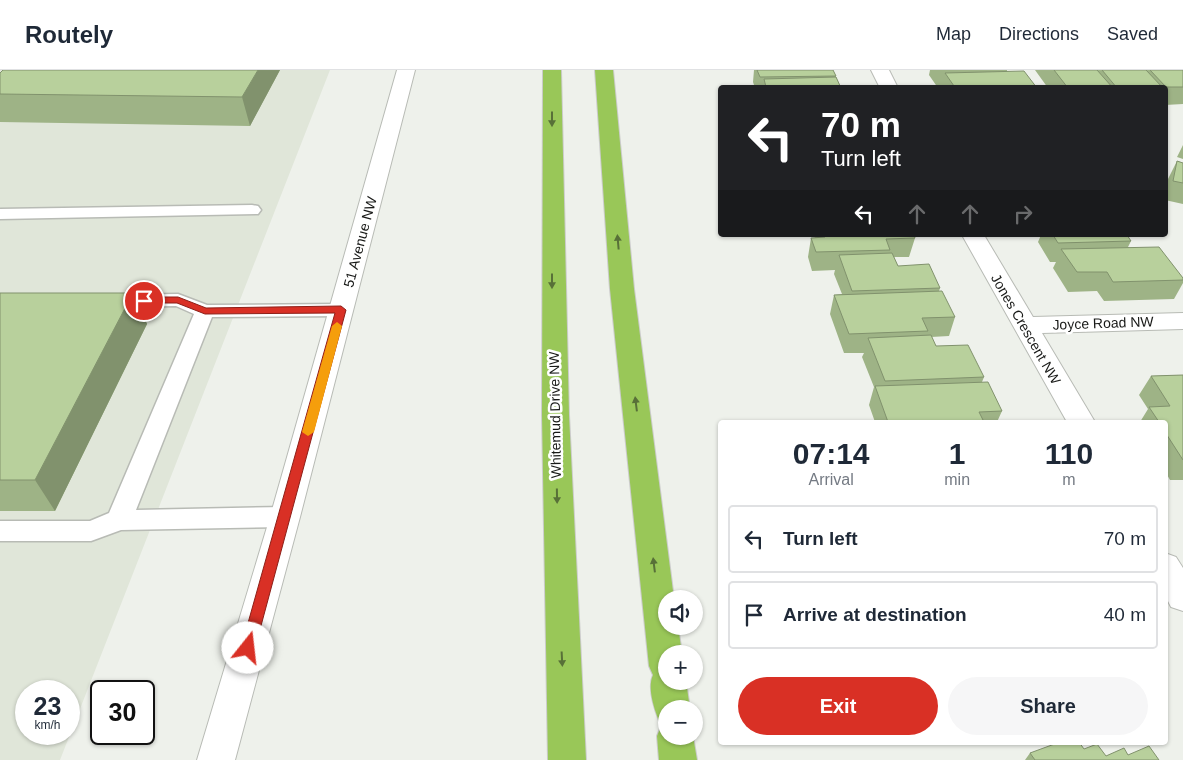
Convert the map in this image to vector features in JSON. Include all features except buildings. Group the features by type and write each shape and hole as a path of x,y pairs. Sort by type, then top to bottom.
{"highway":[{"name":"Whitemud Drive NW","path":"552,70 552,291 560,624 566,760"},
{"path":"604,70 622,289 664,645"},
{"path":"676,745 678,760"}],"street":[{"name":"51 Avenue NW","path":"216,760 285,517 406,70"},
{"path":"880,70 888,85"},
{"name":"Jones Crescent NW","path":"974,237 1080,420"},
{"name":"Joyce Road NW","path":"1024,326 1183,321"},
{"path":"1168,571 1183,597"}],"lane":[{"path":"0,214 252,210"},
{"path":"84,302 178,300 205,311 341,310"},
{"path":"119,520 205,311"},
{"path":"0,530 91,531 119,520 285,517"}],"shaded area":[{"path":"0,70 330,70 80,709 80,680 15,680 15,745 66,745 60,760 0,760"}],"slow traffic":[{"path":"308,432 337,326"}],"route":[{"path":"144,301 178,300 205,311 341,310 248,648"}]}
